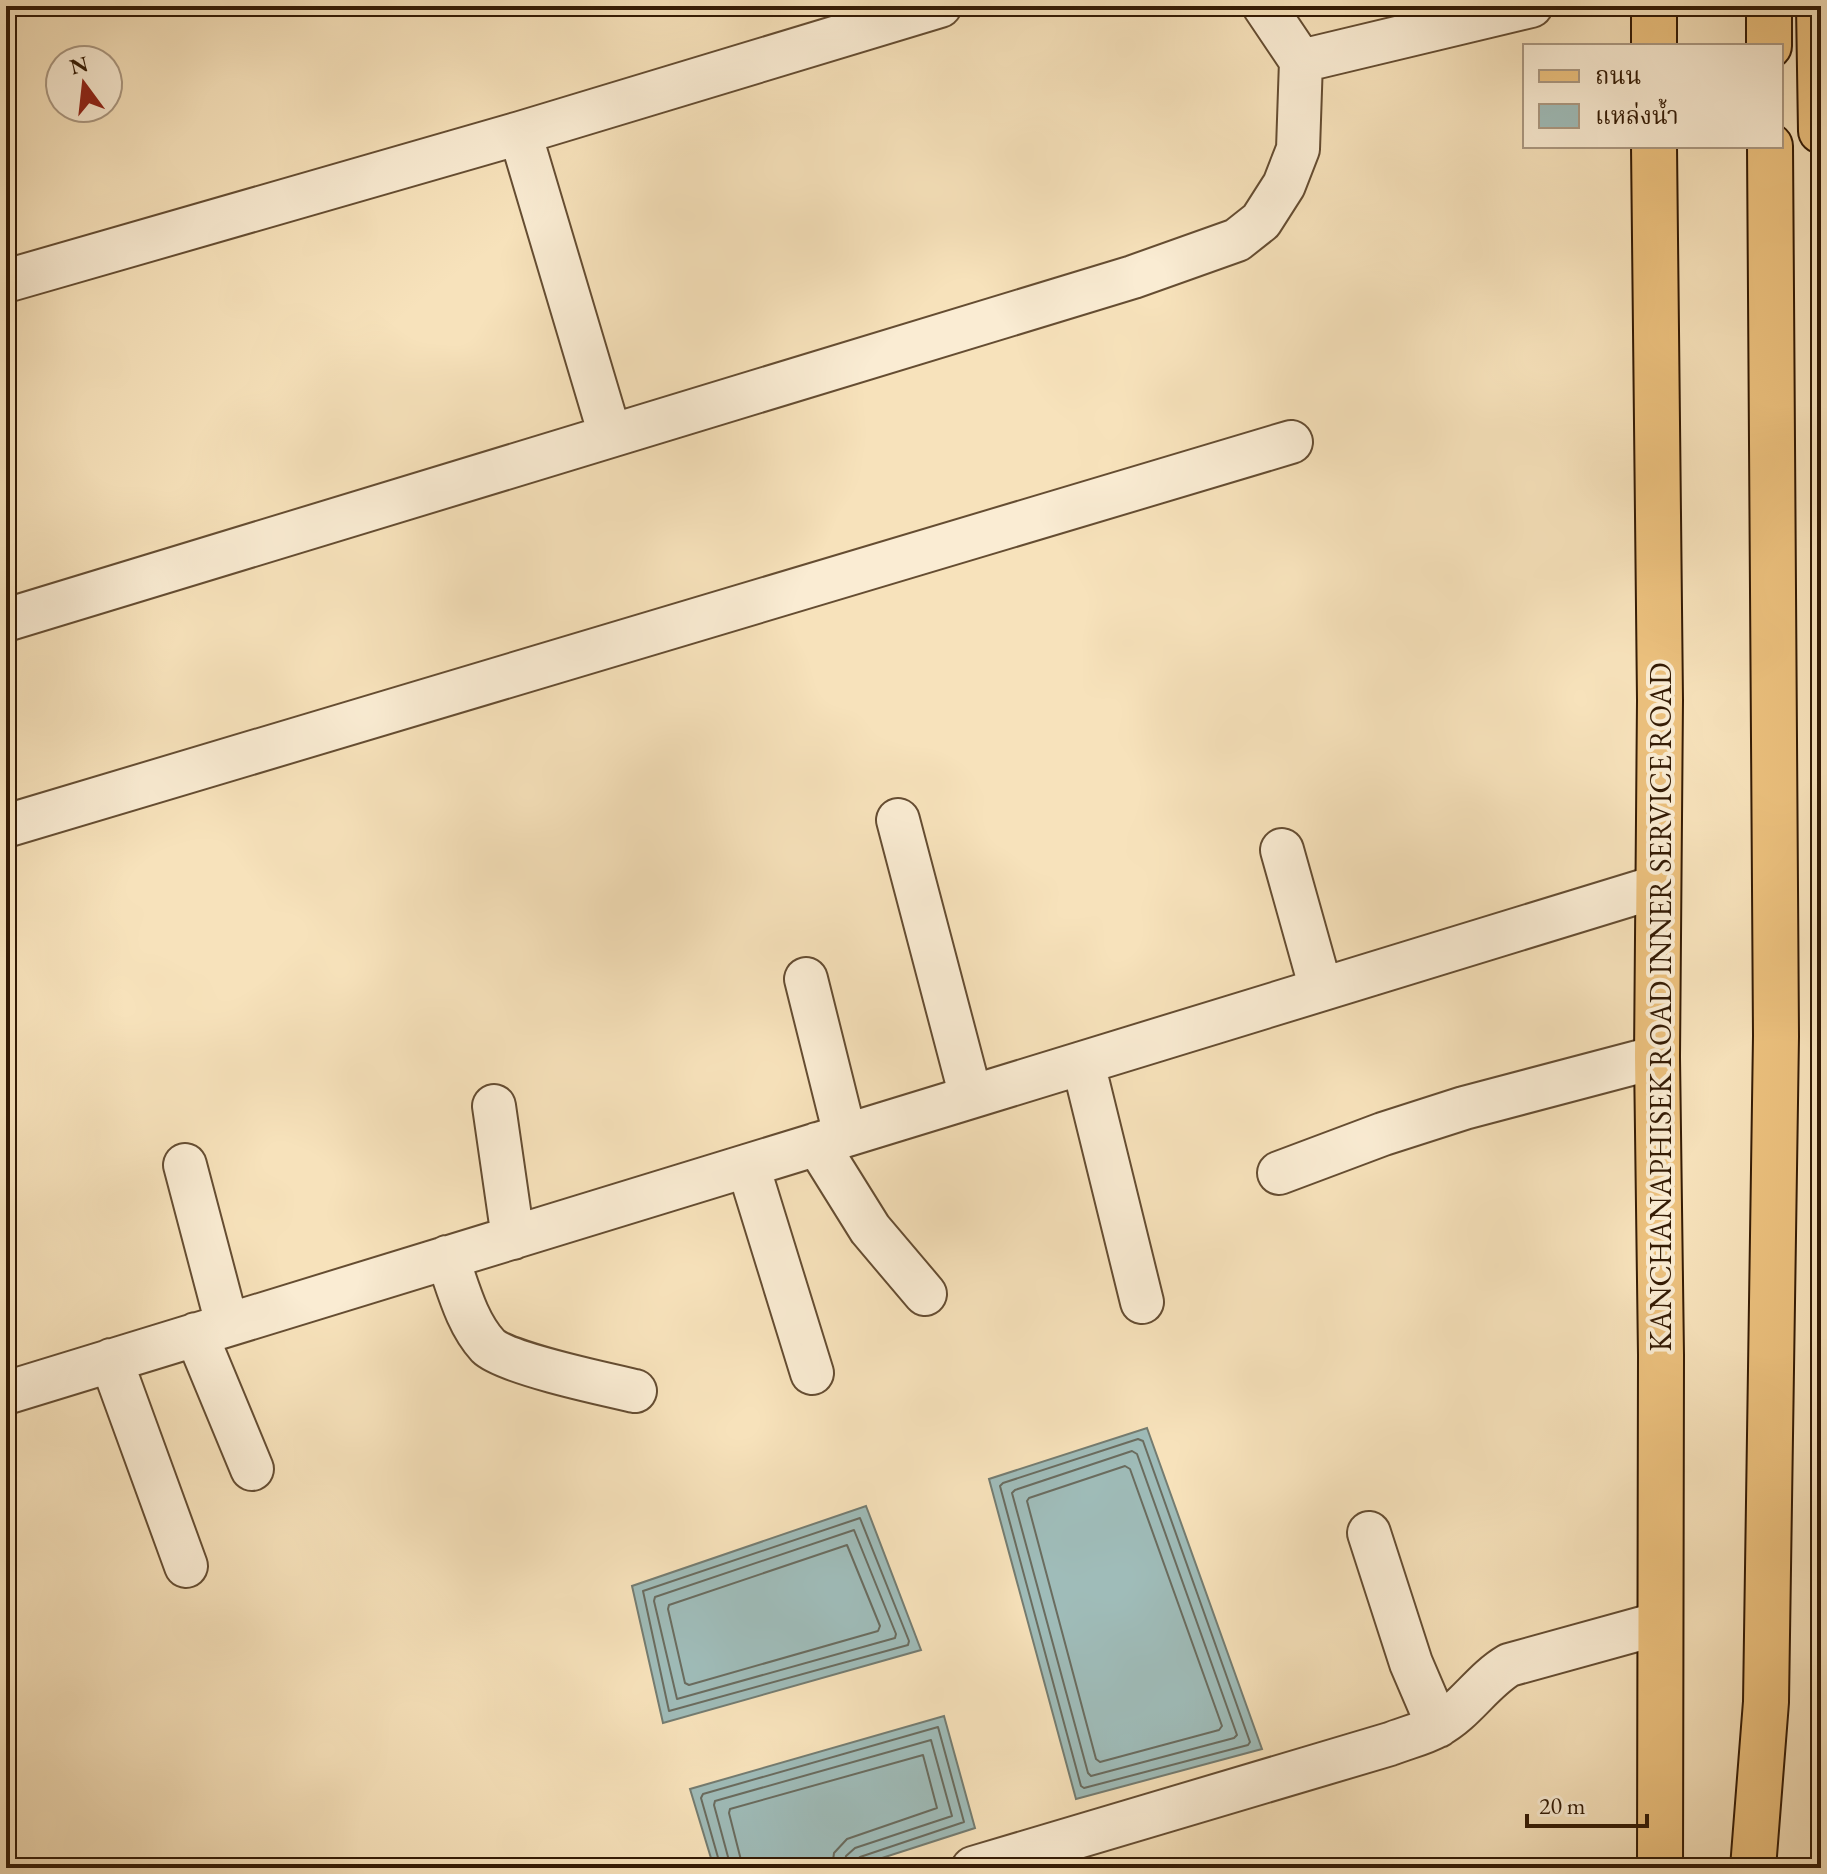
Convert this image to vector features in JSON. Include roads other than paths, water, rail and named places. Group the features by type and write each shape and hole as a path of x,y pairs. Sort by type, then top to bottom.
{"main road":[{"path":"1654,6 1654,44"},
{"path":"1769,6 1769,44"},
{"path":"1819,6 1821,131"},
{"name":"KANCHANAPHISEK ROAD INNER SERVICE ROAD","path":"1654,148 1660,700 1657,1057 1661,1355 1660,1868"},
{"path":"1753,1868 1766,1702 1776,1036 1770,148"},
{"path":"1766,1702 1778,1868"}],"street":[{"path":"6,281 520,133 940,6"},
{"path":"6,620 1133,277 1237,240 1261,221 1284,185 1298,149 1301,61 1264,6"},
{"path":"1301,61 1531,6"},
{"path":"520,133 610,435"},
{"path":"6,826 1291,442"},
{"path":"898,820 971,1097"},
{"path":"1282,850 1321,989"},
{"path":"6,1393 1659,886"},
{"path":"806,979 831,1140 870,1229 925,1294"},
{"path":"1279,1173 1464,1108 1657,1057"},
{"path":"1083,1063 1142,1302"},
{"path":"494,1106 513,1238"},
{"path":"185,1165 212,1329 252,1469"},
{"path":"748,1166 812,1373"},
{"path":"447,1257 470,1321 490,1349 564,1374 635,1391"},
{"path":"111,1360 186,1566"},
{"path":"1369,1533 1411,1663 1438,1726"},
{"path":"973,1868 1390,1744 1438,1726 1493,1674 1509,1665 1661,1623"}],"water":[{"path":"1147,1428 1262,1749 1076,1799 989,1479"},
{"path":"866,1506 921,1650 663,1723 632,1586"},
{"path":"944,1716 975,1828 851,1868 714,1868 690,1789"}]}
